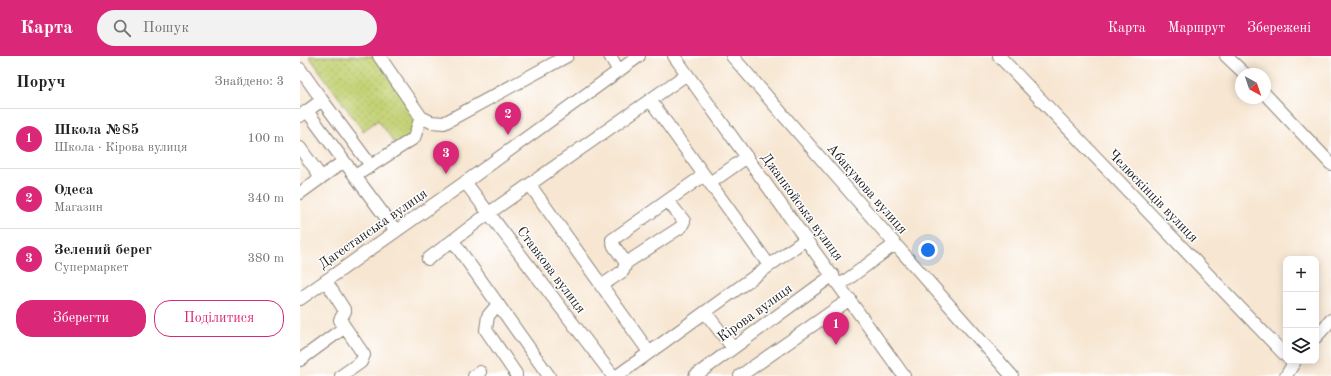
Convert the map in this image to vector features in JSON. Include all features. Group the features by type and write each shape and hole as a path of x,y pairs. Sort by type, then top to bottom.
{"street":[{"path":"379,56 421,117 431,122 444,122 567,56"},
{"path":"610,56 619,70"},
{"name":"Дагестанська вулиця","path":"300,299 639,56"},
{"name":"Джанкойська вулиця","path":"674,56 904,376"},
{"name":"Абакумова вулиця","path":"732,56 1012,376"},
{"name":"Челюскінців вулиця","path":"999,56 1283,352"},
{"path":"1226,56 1239,68"},
{"path":"428,259 453,242 489,213 687,74"},
{"path":"302,76 366,159"},
{"path":"322,100 304,114 344,161 396,231"},
{"path":"650,100 769,266"},
{"path":"1271,100 1331,164"},
{"path":"355,176 414,138 421,117"},
{"path":"301,152 321,177"},
{"path":"626,263 614,246 612,240 668,201 747,157"},
{"path":"300,193 344,161"},
{"name":"Ставкова вулиця","path":"465,182 613,376"},
{"path":"530,185 649,352"},
{"path":"602,286 624,271 626,263 681,227 684,221 668,201"},
{"path":"617,376 806,239"},
{"path":"453,242 549,376"},
{"name":"Кірова вулиця","path":"695,376 733,348 836,280 895,244"},
{"path":"326,281 346,311 340,320 364,355 361,362 341,376"},
{"path":"740,376 850,299"},
{"path":"498,304 488,316 486,330 516,376"},
{"path":"705,312 733,348"},
{"path":"1319,334 1331,320"},
{"path":"300,360 345,327"},
{"path":"1286,376 1290,364"}],"green space":[{"path":"309,56 374,56 417,116 412,136 397,146 378,120 363,131"}],"place":[{"name":"Одеса","path":"508,135"},
{"name":"Зелений берег","path":"446,174"},
{"name":"Школа №85","path":"836,345"}]}
